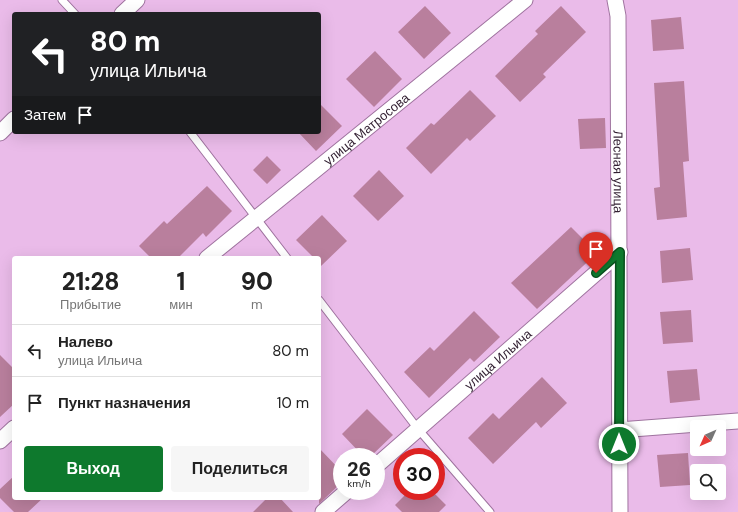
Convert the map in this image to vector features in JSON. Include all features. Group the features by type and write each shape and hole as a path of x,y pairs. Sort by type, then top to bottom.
{"street":[{"path":"124,12 137,0"},
{"name":"улица Матросова","path":"209,256 525,0"},
{"name":"Лесная улица","path":"615,0 618,16 620,512"},
{"path":"0,133 12,121"},
{"name":"улица Ильича","path":"385,458 620,252"},
{"path":"619,430 738,421"},
{"path":"0,441 12,430"},
{"path":"323,512 337,500"}],"lane":[{"path":"62,0 73,12"},
{"path":"192,134 285,256"},
{"path":"321,303 418,429 490,512"}],"building":[{"path":"425,6 451,33 424,59 398,32"},
{"path":"561,6 586,32 543,74 546,77 520,102 495,76 538,34 535,31"},
{"path":"681,17 684,49 653,51 651,20"},
{"path":"375,51 402,79 374,107 346,79"},
{"path":"684,81 689,161 683,162 687,217 657,220 654,188 660,187 654,83"},
{"path":"470,90 496,116 470,141 467,138 431,174 406,148 431,123 434,125"},
{"path":"321,105 342,126 316,151 300,134 321,134"},
{"path":"605,118 606,148 580,149 578,119"},
{"path":"267,156 281,170 267,184 253,170"},
{"path":"379,170 404,196 378,221 353,196"},
{"path":"207,186 232,211 206,237 203,233 180,256 149,256 139,246 164,221 167,224"},
{"path":"322,215 347,241 321,266 321,256 312,256 296,240"},
{"path":"571,227 597,253 537,309 511,283"},
{"path":"690,248 693,280 662,283 660,251"},
{"path":"691,310 693,342 663,344 660,312"},
{"path":"474,311 500,337 474,362 470,358 429,398 404,372 430,347 434,351"},
{"path":"0,355 12,367 12,406 0,417"},
{"path":"697,369 700,400 670,403 667,371"},
{"path":"542,377 567,403 541,428 536,422 493,464 468,438 493,413 499,419"},
{"path":"367,409 393,435 379,448 355,448 342,434"},
{"path":"321,450 333,463 333,491 319,504 319,500 321,500"},
{"path":"688,453 690,485 660,487 657,455"},
{"path":"12,478 12,500 41,500 28,512 14,512 0,498 0,489"},
{"path":"265,500 282,500 293,512 253,512"},
{"path":"400,500 441,500 446,505 439,512 402,512 395,505"}],"route":[{"path":"596,273 620,252 619,444"}]}
